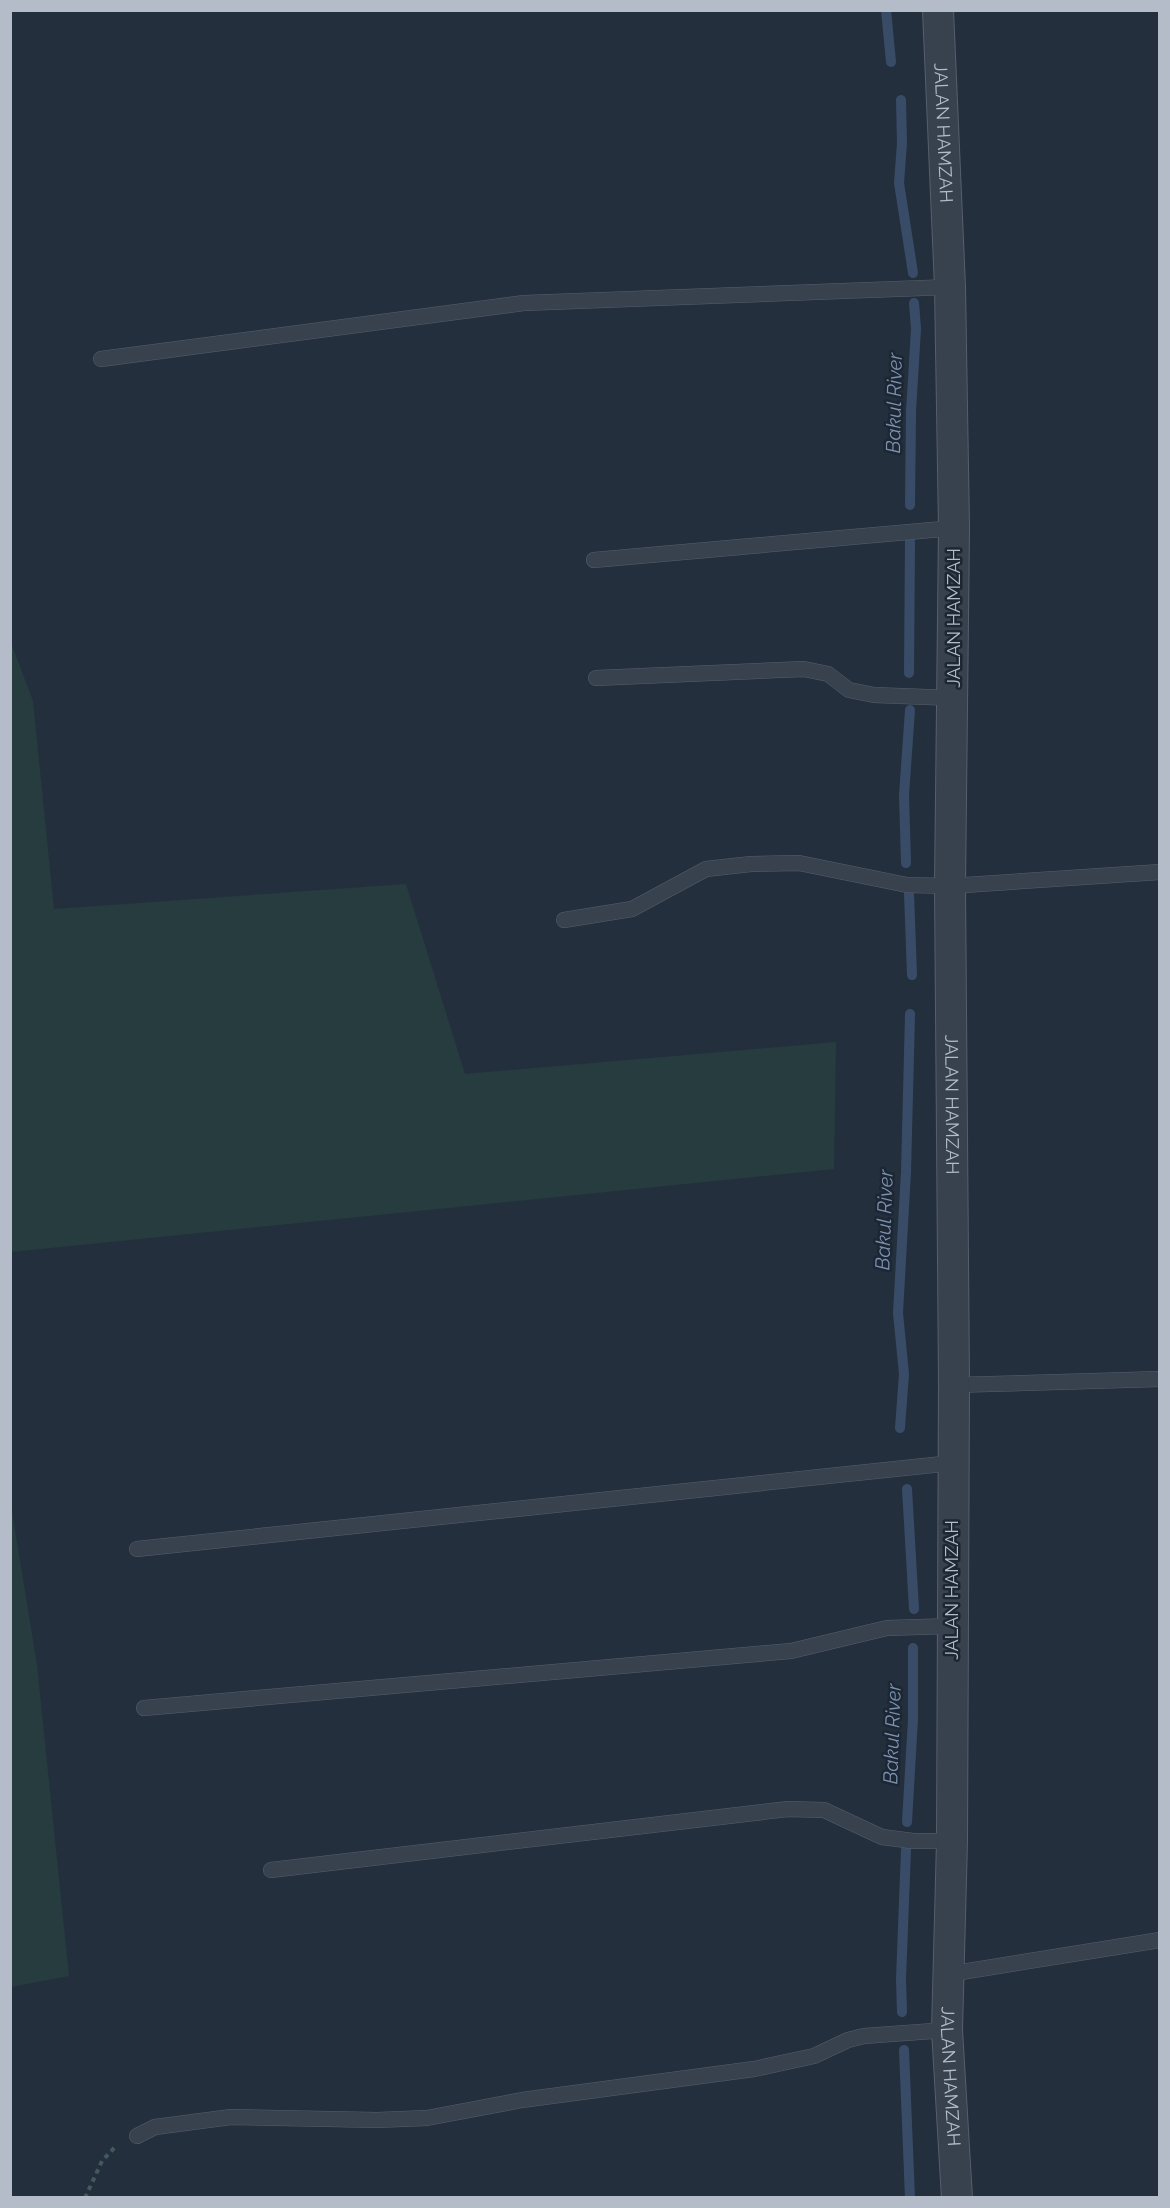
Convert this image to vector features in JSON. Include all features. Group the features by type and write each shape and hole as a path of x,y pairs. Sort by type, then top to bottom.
{"street":[{"name":"JALAN HAMZAH","path":"938,10 950,287 954,528 950,886 954,1384 952,1841 947,2030 957,2198"}],"lane":[{"path":"100,359 524,303 950,287"},
{"path":"594,560 954,528"},
{"path":"596,678 804,669 828,674 849,690 874,696 953,699"},
{"path":"564,920 633,909 706,869 751,864 799,863 907,885 950,886 1160,872"},
{"path":"954,1384 1160,1379"},
{"path":"137,1549 952,1464"},
{"path":"144,1708 791,1651 887,1628 952,1626"},
{"path":"271,1870 788,1809 824,1810 882,1837 913,1841 952,1841"},
{"path":"949,1974 1160,1940"},
{"path":"137,2136 164,2126 231,2117 377,2120 427,2118 522,2100 754,2069 814,2056 848,2040 864,2036 947,2030"}],"path":[{"path":"85,2198 94,2176 111,2150 137,2136"}],"green space":[{"path":"10,640 33,701 54,909 406,884 465,1074 836,1042 834,1169 11,1252"},
{"path":"10,1499 37,1665 69,1976 11,1987"}],"waterway":[{"name":"Bakul River","path":"886,10 891,62"},
{"name":"Bakul River","path":"901,100 902,143 899,183 913,273"},
{"name":"Bakul River","path":"910,505 911,411 916,329 914,303"},
{"name":"Bakul River","path":"909,673 910,541"},
{"name":"Bakul River","path":"906,863 904,795 910,710"},
{"name":"Bakul River","path":"909,893 912,975"},
{"name":"Bakul River","path":"900,1428 904,1374 898,1313 906,1172 910,1014"},
{"name":"Bakul River","path":"907,1489 914,1609"},
{"name":"Bakul River","path":"907,1822 913,1719 913,1648"},
{"name":"Bakul River","path":"902,2012 901,1979 906,1850"},
{"name":"Bakul River","path":"904,2050 910,2198"}]}
